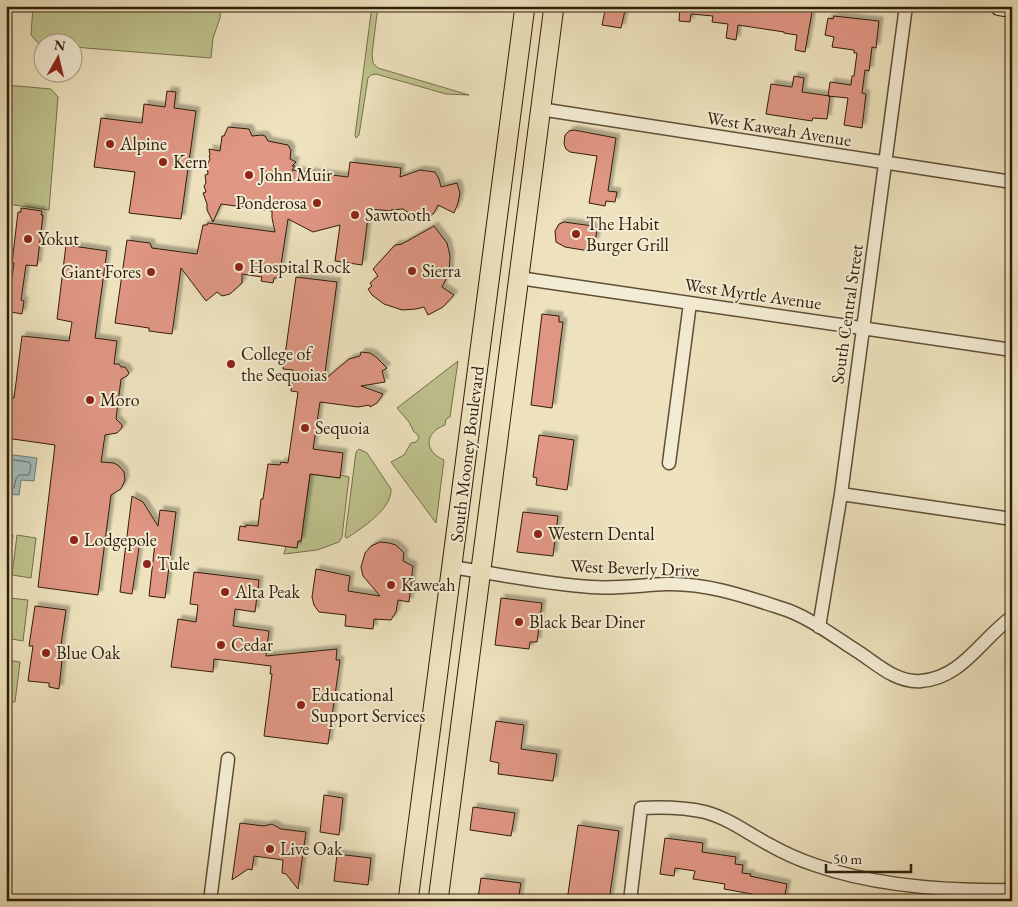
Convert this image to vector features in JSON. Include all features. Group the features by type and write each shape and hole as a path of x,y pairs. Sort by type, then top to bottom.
{"main road":[{"name":"South Mooney Boulevard","path":"408,901 525,6"},
{"name":"South Mooney Boulevard","path":"438,901 554,6"},
{"path":"999,6 1012,8"}],"street":[{"name":"South Central Street","path":"819,626 841,494 906,6"},
{"name":"West Kaweah Avenue","path":"540,110 1012,182"},
{"name":"West Myrtle Avenue","path":"520,278 1012,350"},
{"path":"668,463 690,303"},
{"path":"841,494 1012,519"},
{"name":"West Beverly Drive","path":"452,567 591,587 617,589 667,584 737,593 785,609 819,626 886,671 905,680 920,681 942,677 958,667 999,626 1012,617"},
{"path":"210,901 228,759"},
{"path":"630,901 641,808 672,806 706,813 727,821 772,847 816,865 869,879 937,888 1012,890"}],"green space":[{"path":"33,6 221,6 220,18 213,38 211,58 82,48 82,32 32,32 32,36 31,35"},
{"path":"372,6 378,6 372,54 373,63 378,68 469,95 446,94 376,74 371,75 368,78 359,135 356,138 355,135"},
{"path":"6,85 51,89 58,97 49,210 6,202"},
{"path":"458,361 450,417 446,419 445,425 433,432 429,442 432,452 444,460 436,523 391,462 404,455 411,443 416,442 419,438 397,408"},
{"path":"359,449 367,453 391,489 387,504 381,511 347,538 345,537 356,452"},
{"path":"310,474 340,478 341,475 349,477 342,537 339,542 317,550 284,554 286,546 297,548 298,541 301,541"},
{"path":"6,534 13,535 8,575 6,575"},
{"path":"17,535 36,538 31,578 12,575"},
{"path":"10,598 28,600 23,641 6,638"},
{"path":"6,660 20,662 15,702 6,701"}],"water":[{"path":"6,454 37,458 34,481 21,480 19,495 6,494"}],"building":[{"path":"606,6 626,6 621,28 602,25"},
{"path":"680,6 771,6 812,12 805,52 795,50 797,35 738,25 736,40 726,38 728,24 712,22 713,16 691,14 690,22 679,21"},
{"path":"834,16 879,21 876,48 872,47 869,71 865,70 862,93 866,94 862,128 844,125 848,98 828,96 830,82 851,85 857,53 854,53 854,50 832,47 834,37 825,35 828,18 833,19"},
{"path":"794,76 804,78 802,92 830,96 827,119 813,118 812,121 766,114 771,84 792,87"},
{"name":"Kern","path":"167,91 176,92 174,108 196,111 181,219 129,213 135,172 94,167 101,118 142,123 144,104 165,107"},
{"path":"228,127 249,129 252,136 262,135 268,141 288,145 291,150 290,159 296,162 292,166 295,166 292,170 348,177 350,162 401,168 400,177 420,170 435,172 441,187 457,183 460,193 458,203 454,213 438,205 434,213 428,218 413,216 403,209 391,211 369,209 362,265 335,261 340,225 313,232 288,219 279,278 274,278 273,283 261,281 262,277 242,274 242,283 230,294 222,296 217,292 206,301 181,268 172,334 149,331 149,328 115,323 127,240 150,243 152,248 197,254 203,225 208,223 275,232 272,211 221,204 213,222 207,210 203,193 206,192 204,186 206,183 205,175 208,174 209,149 220,151 222,136 224,136"},
{"path":"574,130 616,138 608,191 617,192 615,202 606,201 605,206 589,203 597,156 570,152 566,149 564,144 565,135 569,131"},
{"name":"Yokut","path":"21,208 42,211 41,215 43,215 37,266 26,265 21,300 24,301 22,314 6,311 6,298 9,299 14,263 12,263 18,212 21,212"},
{"name":"The Habit Burger Grill","path":"564,222 593,226 592,229 597,230 595,242 590,241 589,251 565,247 556,242 555,231 559,224"},
{"name":"Sierra","path":"434,226 447,243 450,256 449,273 442,287 454,295 443,307 428,315 424,307 402,310 384,304 372,295 368,289 372,286 370,283 378,276 373,269 395,245 402,244"},
{"path":"66,245 107,251 95,338 117,341 114,364 125,367 129,373 121,379 116,419 122,425 122,428 117,433 105,435 101,462 114,463 119,466 124,472 125,480 121,489 111,495 98,595 38,587 55,445 6,438 6,419 10,397 14,398 22,336 69,341 72,322 57,319"},
{"name":"Sequoia","path":"296,277 337,282 324,380 349,359 360,356 361,352 370,353 387,368 382,371 385,382 361,386 383,394 377,403 370,407 369,405 358,407 320,402 313,449 343,453 340,478 310,474 301,541 298,541 297,548 238,540 240,526 258,526 268,464 280,465 281,462 288,463 298,392 291,391 293,370 283,369"},
{"path":"542,314 559,316 559,322 563,322 552,408 531,405"},
{"path":"539,435 574,440 567,490 536,485 537,478 533,477"},
{"name":"Tule","path":"132,496 143,502 158,526 160,510 176,512 165,598 149,596 155,543 140,541 132,594 120,592"},
{"name":"Western Dental","path":"523,512 558,516 553,556 517,552"},
{"name":"Kaweah","path":"380,542 396,545 404,553 403,561 413,566 409,602 398,600 396,612 391,620 374,619 373,629 345,626 346,615 319,612 314,605 312,597 316,569 350,576 348,591 380,596 363,576 361,567 365,553 371,546"},
{"path":"194,572 259,580 255,612 235,609 233,626 269,631 266,656 337,649 336,660 340,660 328,744 264,736 272,674 270,674 271,666 214,659 213,672 171,667 178,619 196,622 198,605 190,604"},
{"name":"Black Bear Diner","path":"501,598 542,603 537,642 530,642 529,649 495,645"},
{"name":"Blue Oak","path":"35,606 66,610 59,659 62,660 59,689 49,687 49,683 28,681 33,646 29,646"},
{"path":"496,721 524,725 521,749 557,754 553,781 498,774 499,763 490,761"},
{"path":"324,795 343,798 339,835 320,832"},
{"path":"473,807 515,813 511,836 470,830"},
{"name":"Live Oak","path":"240,823 264,826 272,824 281,829 306,832 298,889 286,874 282,873 283,860 254,856 252,870 248,869 232,880"},
{"path":"578,825 619,831 609,901 567,901"},
{"path":"665,838 703,843 702,852 736,857 735,864 743,865 742,873 787,884 784,900 776,898 776,901 751,901 752,894 724,889 725,884 693,879 695,871 675,868 674,876 660,874"},
{"path":"337,854 371,858 368,885 334,881"},
{"path":"481,878 521,883 518,901 497,901 478,898"}],"place":[{"name":"Alpine","path":"110,144"},
{"name":"Kern","path":"163,162"},
{"name":"John Muir","path":"249,175"},
{"name":"Ponderosa","path":"317,203"},
{"name":"Sawtooth","path":"355,215"},
{"name":"The Habit Burger Grill","path":"576,234"},
{"name":"Yokut","path":"28,239"},
{"name":"Hospital Rock","path":"239,267"},
{"name":"Sierra","path":"412,271"},
{"name":"Giant Fores","path":"151,272"},
{"name":"College of the Sequoias","path":"231,364"},
{"name":"Moro","path":"90,400"},
{"name":"Sequoia","path":"305,428"},
{"name":"Western Dental","path":"538,534"},
{"name":"Lodgepole","path":"74,540"},
{"name":"Tule","path":"147,564"},
{"name":"Kaweah","path":"391,585"},
{"name":"Alta Peak","path":"225,592"},
{"name":"Black Bear Diner","path":"519,622"},
{"name":"Cedar","path":"221,645"},
{"name":"Blue Oak","path":"46,653"},
{"name":"Educational Support Services","path":"301,705"},
{"name":"Live Oak","path":"270,849"}]}
